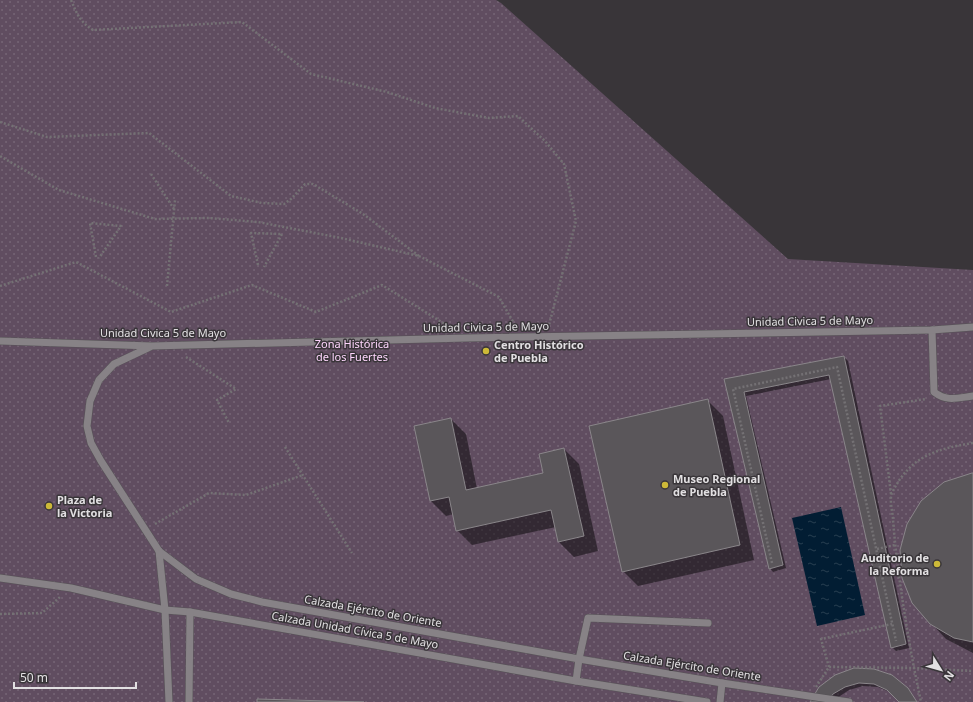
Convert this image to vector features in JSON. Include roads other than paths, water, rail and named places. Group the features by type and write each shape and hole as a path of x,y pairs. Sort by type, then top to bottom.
{"lane":[{"name":"Unidad Civica 5 de Mayo","path":"0,341 152,346 467,338 932,330 973,327"},
{"path":"932,330 934,392 940,397 947,399 973,396"},
{"name":"Calzada Ejército de Oriente","path":"152,346 114,364 99,380 90,401 87,426 91,443 101,461 159,551 196,579 231,594 262,602 579,659 722,683 849,702"},
{"path":"159,551 169,702"},
{"name":"Calzada Unidad Cívica 5 de Mayo","path":"0,578 71,588 164,610 190,612 576,681 707,702"},
{"path":"189,702 190,612"},
{"path":"576,681 588,618 708,623"},
{"path":"720,702 722,683"}],"water":[{"path":"841,507 865,615 817,626 792,518"}],"place":[{"name":"Centro Histórico de Puebla","path":"486,351"},
{"name":"Museo Regional de Puebla","path":"665,485"},
{"name":"Plaza de la Victoria","path":"49,506"},
{"name":"Auditorio de la Reforma","path":"937,564"}],"park label":[{"name":"Zona Histórica de los Fuertes","path":"352,350"}]}
